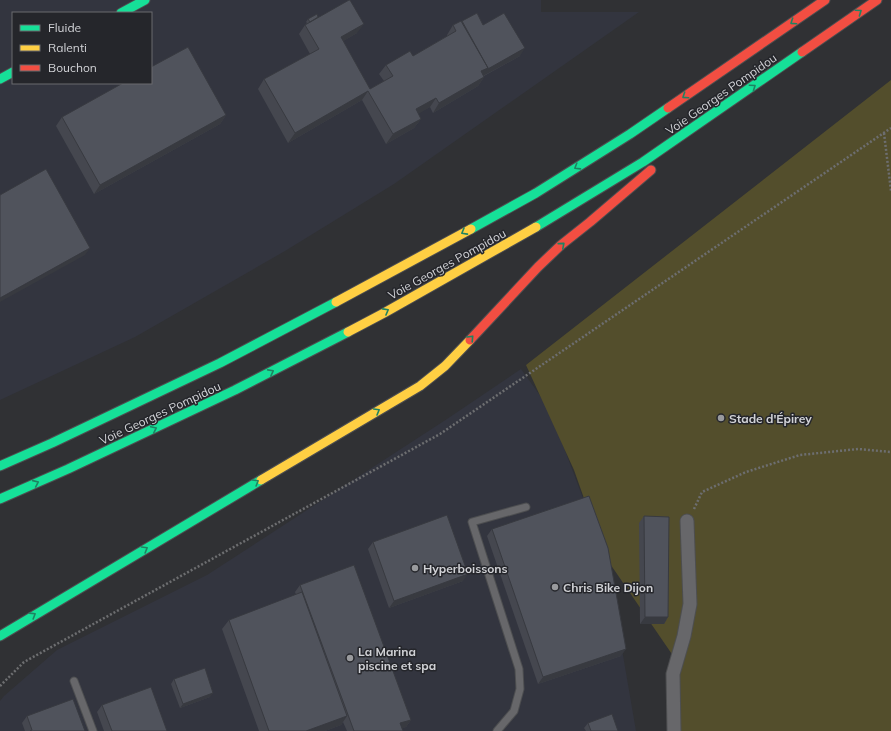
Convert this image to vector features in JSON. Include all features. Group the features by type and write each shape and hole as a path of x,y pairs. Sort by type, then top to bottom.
{"main road":[{"path":"123,12 145,0"},
{"name":"Voie Georges Pompidou","path":"0,466 52,443 220,363 373,283 536,192 630,134 825,0"},
{"name":"Voie Georges Pompidou","path":"0,499 68,469 235,390 384,313 552,218 643,162 721,110 877,0"},
{"path":"0,79 12,73"},
{"path":"668,156 721,110"},
{"path":"0,636 420,386 445,366 538,267 561,245 656,166"}],"street":[{"path":"674,731 673,674 684,636 690,604 687,521"}],"lane":[{"path":"497,731 514,711 520,689 519,669 472,522 526,507"},
{"path":"74,680 93,731"}],"path":[{"path":"0,686 24,662 440,434 891,128"},
{"path":"884,133 891,191"},
{"path":"687,521 702,492 746,472 800,455 858,448 891,452"}],"shaded area":[{"path":"0,0 541,0 541,12 639,12 394,184 285,251 135,337 0,400"},
{"name":"Stade d'Épirey","path":"891,80 891,731 681,731 678,663 604,555 574,470 526,365"},
{"path":"521,369 549,408 607,562 636,731 0,731 0,701 57,650 207,575 447,419"}],"building":[{"path":"349,0 364,24 341,37 370,89 393,76 386,65 410,51 413,56 456,31 453,25 461,21 488,68 481,71 484,77 439,103 436,98 416,109 421,119 393,134 368,91 295,133 264,79 319,49 305,25"},
{"path":"477,13 483,25 504,13 525,48 486,70 488,68 462,21"},
{"path":"317,14 318,17 310,22 308,19"},
{"path":"188,47 226,115 100,185 62,117 121,84 152,84 152,66"},
{"path":"46,169 90,248 0,298 0,195"},
{"path":"589,496 608,548 626,649 543,677 492,529"},
{"path":"447,515 468,574 394,601 373,542"},
{"path":"644,516 669,517 668,617 645,617"},
{"path":"354,565 411,720 400,723 403,731 354,731 300,585"},
{"path":"302,592 347,716 306,731 269,731 229,620"},
{"path":"205,668 213,693 183,704 174,679"},
{"path":"151,687 167,731 112,731 102,705"},
{"path":"73,699 85,731 30,731 32,730 27,716"},
{"path":"612,714 618,731 591,731 588,723"}],"traffic: fast":[{"path":"123,12 145,0"},
{"path":"536,227 643,162 802,52"},
{"path":"0,79 12,73"},
{"path":"471,229 536,193 630,134 668,108"},
{"path":"0,466 52,443 220,363 336,302"},
{"path":"0,499 68,469 235,390 348,332"},
{"path":"0,636 261,480"}],"traffic: slow":[{"path":"348,332 536,227"},
{"path":"336,302 471,229"},
{"path":"261,480 420,386 445,366 470,340"}],"traffic: jam":[{"path":"668,108 825,0"},
{"path":"802,52 877,0"},
{"path":"470,340 538,267 561,245 651,170"}],"place":[{"name":"Stade d'Épirey","path":"721,418"},
{"name":"Hyperboissons","path":"415,568"},
{"name":"Chris Bike Dijon","path":"555,587"},
{"name":"La Marina piscine et spa","path":"350,658"}]}
